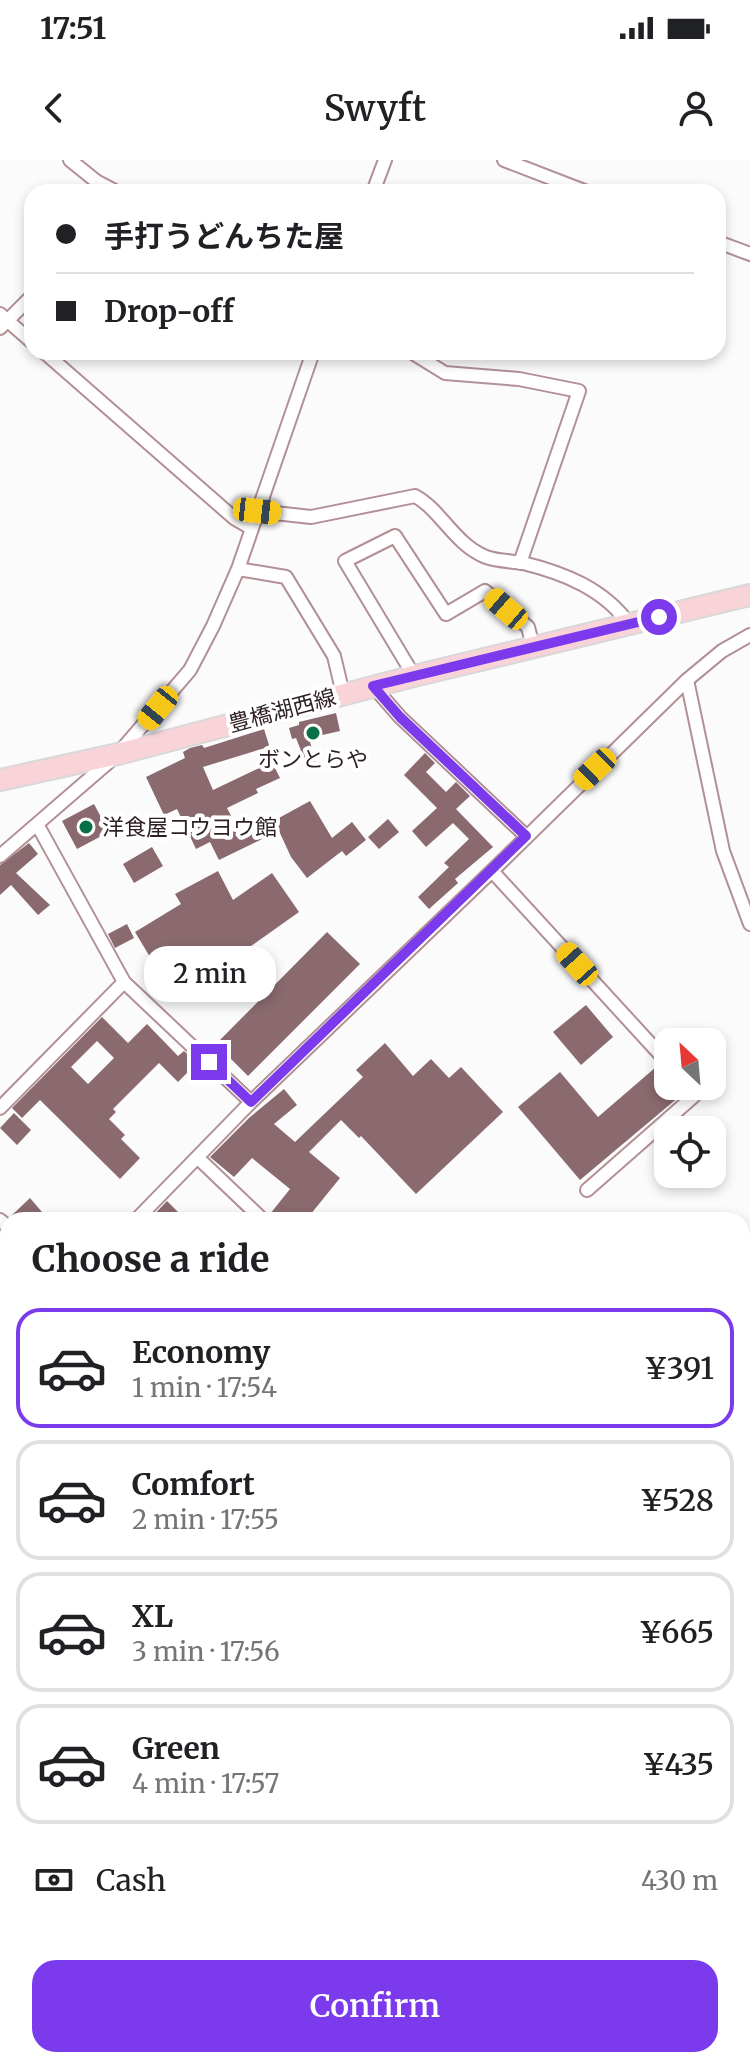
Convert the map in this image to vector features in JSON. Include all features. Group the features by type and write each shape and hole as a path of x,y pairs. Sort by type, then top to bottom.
{"main road":[{"name":"豊橋湖西線","path":"0,780 118,754 373,686 750,595"}],"street":[{"path":"70,160 102,184"},
{"path":"376,184 385,160"},
{"path":"504,160 566,184"},
{"path":"726,245 750,254"},
{"path":"24,303 2,321 24,336"},
{"path":"53,360 234,518 251,528"},
{"path":"0,856 118,754 190,670 238,569 310,360"},
{"path":"424,360 445,373 519,379 579,391 520,563"},
{"path":"257,511 311,517 415,496 427,502 449,531 486,557 560,573 591,589 618,609 629,624"},
{"path":"414,676 345,561 395,536 446,614 485,591 528,627 533,647"},
{"path":"238,569 286,577 334,656 343,694"},
{"path":"144,1212 251,1102 687,680 722,651 750,635"},
{"path":"687,680 723,851 750,924"},
{"path":"373,686 400,717 526,836"},
{"path":"37,824 124,982 251,1102"},
{"path":"492,871 654,1048"},
{"path":"0,1108 124,982"},
{"path":"587,1190 689,1100"},
{"path":"198,1158 255,1212"}],"building":[{"path":"336,713 340,731 309,738 317,768 309,771 289,728 299,725 299,722"},
{"path":"264,729 269,745 265,748 203,767 213,790 272,762 280,778 227,808 239,831 263,819 266,825 310,801 332,838 352,822 366,840 346,856 342,851 307,878 291,857 279,831 219,860 210,842 196,849 177,809 164,815 146,777 185,758 183,752 190,748 202,745 204,748"},
{"path":"425,753 435,763 426,772 446,792 456,782 470,796 456,809 493,847 455,879 458,883 429,909 418,897 449,867 444,863 469,839 453,823 426,847 412,831 437,808 404,775"},
{"name":"洋食屋コウヨウ館","path":"94,804 109,832 77,849 62,821"},
{"path":"388,819 399,832 379,849 368,837"},
{"path":"29,843 38,854 16,873 50,905 38,915 11,885 0,895 0,865"},
{"path":"152,847 163,866 134,883 123,864"},
{"path":"218,871 233,900 272,873 299,912 196,985 188,974 162,991 149,971 156,967 135,932 181,904 175,894"},
{"path":"127,924 134,938 115,948 108,934"},
{"path":"327,932 360,964 248,1076 216,1044"},
{"path":"586,1005 613,1037 581,1065 553,1032"},
{"path":"102,1017 128,1043 147,1024 178,1056 184,1051 197,1063 178,1082 159,1063 113,1109 116,1112 109,1119 125,1135 121,1139 140,1158 120,1179 40,1100 22,1118 12,1108","holes":["97,1041 114,1058 88,1084 71,1067"]},
{"path":"385,1043 413,1076 431,1059 449,1078 461,1067 503,1112 416,1194 361,1136 359,1138 341,1120 309,1152 340,1178 312,1212 272,1212 290,1189 252,1158 234,1177 210,1157 284,1089 297,1105 274,1124 295,1142 363,1077 356,1070"},
{"path":"654,1069 654,1100 675,1100 580,1180 518,1107 560,1072 598,1117"},
{"path":"14,1113 31,1130 17,1145 0,1128"},
{"path":"30,1198 42,1212 15,1212"},
{"path":"167,1201 178,1212 157,1212"}],"place":[{"name":"ボンとらや","path":"313,733"},
{"name":"洋食屋コウヨウ館","path":"86,827"}],"route":[{"path":"209,1062 251,1102 526,836 400,717 373,686 659,617"}]}
